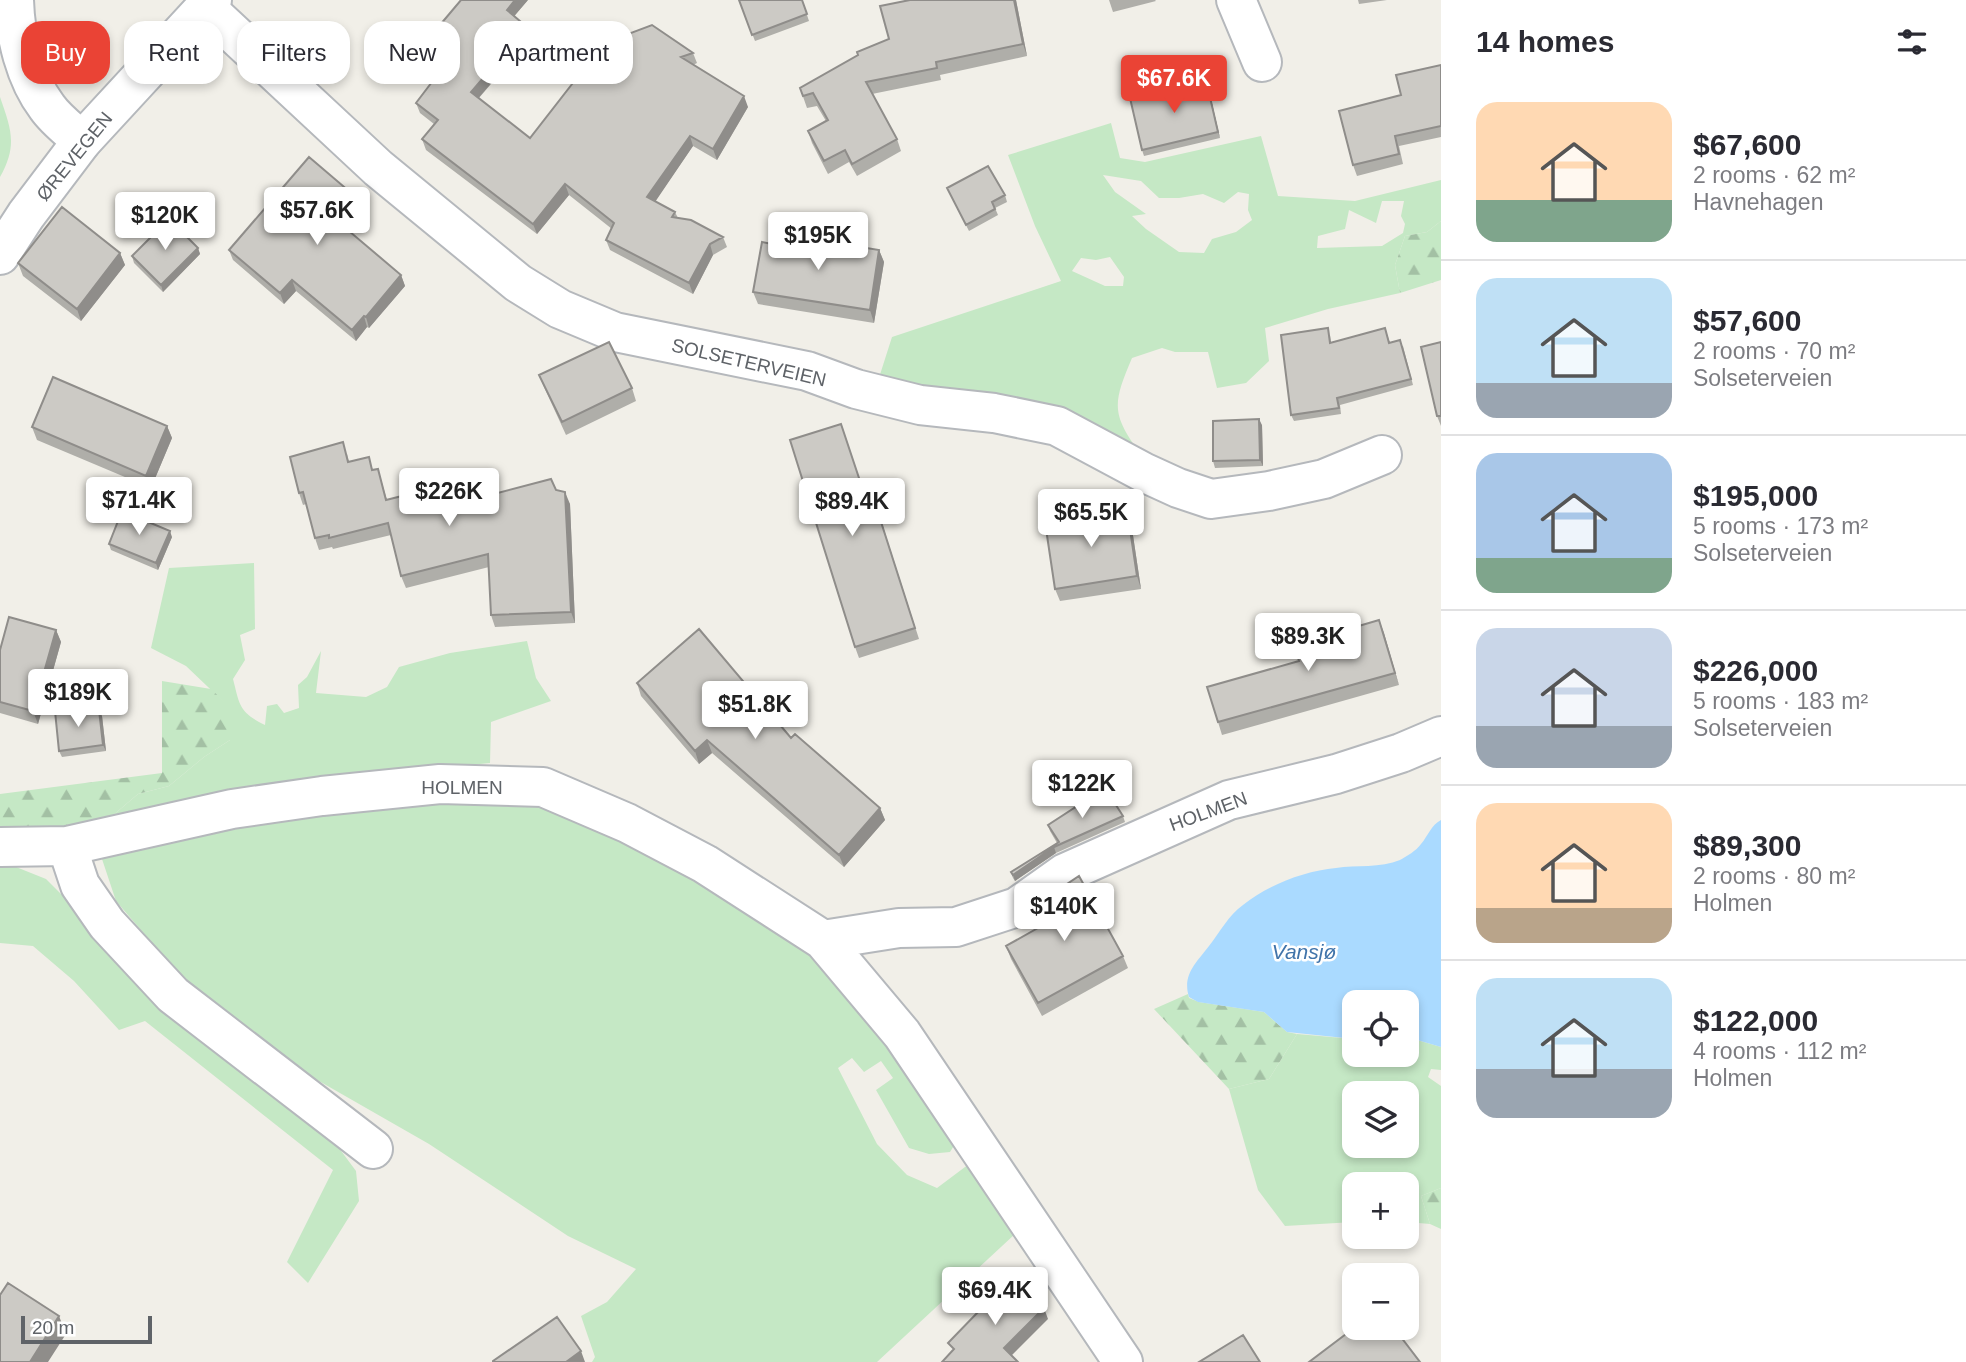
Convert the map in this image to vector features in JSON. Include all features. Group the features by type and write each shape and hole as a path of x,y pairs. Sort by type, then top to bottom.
{"street":[{"path":"14,0 15,24 27,69 47,107 82,141"},
{"path":"1236,0 1262,62"},
{"name":"ØREVEGEN","path":"0,255 26,215 82,141 208,4"},
{"name":"SOLSETERVEIEN","path":"208,4 378,168 518,283 560,309 615,332 807,371 856,389 920,405 994,413 1056,426 1143,472 1211,499 1269,491 1324,479 1382,455"},
{"name":"HOLMEN","path":"824,940 899,929 956,927 1017,908 1065,873 1228,800 1336,774 1401,753 1441,736"},
{"name":"HOLMEN","path":"0,847 67,846 232,809 322,796 440,784 543,787 627,823 705,864 824,940 902,1034 1123,1362"},
{"path":"67,846 80,885 107,924 173,995 373,1149"}],"green space":[{"path":"0,97 11,146 0,177"},
{"path":"1111,123 1120,158 1145,162 1261,136 1278,196 1355,201 1441,180 1441,221 1427,232 1405,236 1395,265 1400,293 1328,309 1265,328 1269,361 1246,383 1217,388 1208,352 1175,352 1162,348 1132,358 1121,388 1118,410 1126,432 1144,459 877,384 892,337 1061,281 1035,226 1008,155","holes":["1103,175 1141,181 1159,198 1203,194 1224,203 1238,192 1249,194 1248,210 1252,220 1236,232 1212,239 1204,253 1179,252 1132,216 1146,214 1115,192","1382,201 1404,201 1401,216 1405,224 1403,233 1382,246 1317,248 1318,236 1345,229 1349,210 1376,223","1110,257 1124,277 1123,286 1105,286 1072,271 1081,258 1096,260"]},
{"path":"1441,221 1441,280 1400,293 1395,265 1405,236 1427,232"},
{"path":"254,563 255,629 240,635 245,660 233,679 245,712 265,725 267,706 277,704 284,713 299,708 298,685 307,677 321,651 316,693 366,697 387,687 399,667 450,653 527,641 536,678 551,701 491,722 490,763 430,769 111,817 138,794 169,786 230,740 229,707 186,666 151,648 169,568"},
{"path":"162,681 211,689 230,707 230,740 169,786 138,794 111,817 61,831 0,839 0,794 162,773"},
{"path":"515,798 592,827 692,872 828,966 960,1136 950,1152 929,1154 909,1148 876,1090 893,1078 881,1061 864,1072 852,1058 838,1068 877,1144 907,1175 937,1188 969,1164 1015,1234 877,1362 592,1362 595,1357 581,1316 607,1302 636,1269 568,1236 429,1144 284,1061 188,985 116,901 102,859 108,848 283,814"},
{"path":"0,865 16,867 46,879 71,904 155,1005 336,1144 356,1171 359,1201 308,1283 287,1262 333,1170 145,1021 119,1030 74,981 33,946 0,943"},
{"path":"1188,994 1189,998 1199,1002 1264,1012 1287,1032 1297,1034 1269,1079 1229,1089 1154,1009"},
{"path":"1297,1034 1342,1038 1342,1067 1419,1067 1419,1041 1441,1047 1441,1070 1431,1069 1428,1077 1441,1086 1441,1188 1421,1196 1430,1224 1419,1223 1419,1172 1342,1172 1342,1223 1285,1226 1258,1190 1229,1089 1269,1079"},
{"path":"1441,1188 1441,1229 1430,1224 1421,1196"}],"water":[{"name":"Vansjø","path":"1441,820 1441,1047 1419,1041 1419,990 1342,990 1342,1038 1287,1032 1264,1012 1198,1002 1189,997 1187,982 1195,964 1243,905 1275,885 1311,872 1400,860 1417,849"}],"building":[{"path":"461,0 515,0 507,10 520,21 474,21 474,84 478,84 471,92 530,138 572,84 633,84 633,32 652,25 693,53 681,57 744,96 713,149 690,136 647,197 675,212 672,217 691,220 723,237 710,244 689,283 606,240 614,223 565,184 533,224 422,139 438,120 416,103 430,84 460,84 460,21 443,21"},
{"path":"739,0 802,0 807,14 752,35"},
{"path":"910,0 1014,0 1023,44 936,62 937,68 866,82 897,139 852,164 845,150 824,161 808,131 828,120 813,93 803,96 800,88 858,55 857,52 889,39 880,6"},
{"path":"1441,65 1441,126 1395,136 1399,154 1353,165 1339,111 1401,95 1396,75"},
{"path":"1206,80 1218,132 1142,150 1130,98"},
{"path":"309,157 363,203 343,226 401,275 352,330 292,280 280,293 229,250"},
{"path":"988,166 1005,195 992,202 995,209 966,225 947,188"},
{"path":"62,207 120,253 77,309 18,263"},
{"path":"169,219 198,248 161,285 132,256"},
{"path":"788,235 879,250 870,310 753,292 762,242 787,247"},
{"path":"1328,328 1330,343 1385,328 1389,343 1400,340 1411,379 1337,398 1339,408 1291,415 1281,335"},
{"path":"609,342 632,388 562,422 539,375"},
{"path":"1441,342 1441,416 1437,416 1421,347"},
{"path":"53,377 167,426 146,476 32,427"},
{"path":"1259,419 1260,460 1213,461 1213,421"},
{"path":"841,424 867,502 874,500 915,628 855,647 790,440"},
{"path":"343,442 348,462 369,457 372,470 378,469 386,500 442,486 448,506 551,479 556,490 565,492 571,612 491,615 488,554 401,576 388,523 329,538 329,535 315,538 290,457"},
{"path":"1127,509 1137,576 1055,589 1045,522"},
{"path":"122,511 170,531 156,563 109,544"},
{"path":"9,617 56,630 33,711 0,702 0,650"},
{"path":"1379,620 1395,673 1218,722 1207,687 1299,661 1294,645"},
{"path":"699,629 791,738 795,734 880,808 839,855 707,740 695,751 637,683"},
{"path":"90,707 90,711 99,710 103,745 59,751 55,711"},
{"path":"1105,788 1123,816 1054,847 1013,875 1011,872 1059,842 1048,825"},
{"path":"1079,876 1123,956 1038,1003 1006,946 1045,924 1034,906"},
{"path":"1012,1277 1044,1308 1004,1348 1018,1362 942,1362 954,1349 948,1343"},
{"path":"8,1283 59,1316 30,1362 0,1362 0,1295"},
{"path":"557,1317 581,1351 566,1362 493,1362 493,1361"},
{"path":"1243,1335 1260,1362 1199,1362"},
{"path":"1342,1337 1342,1340 1403,1340 1420,1362 1309,1362"}]}
